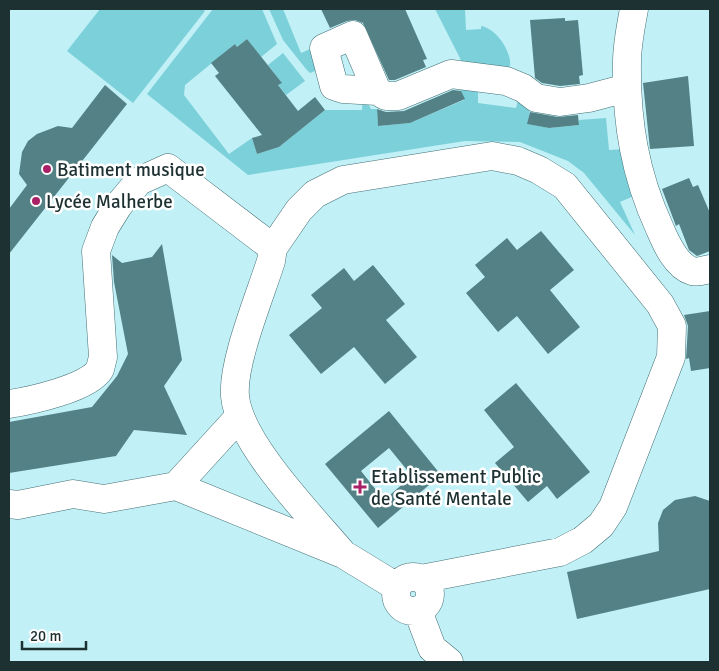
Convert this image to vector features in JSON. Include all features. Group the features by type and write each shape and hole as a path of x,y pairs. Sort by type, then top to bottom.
{"lane":[{"path":"634,9 627,60 627,88 636,165 653,215 666,242 683,266 693,272 710,269"},
{"path":"377,91 386,96 398,96 451,74 506,82 523,88 536,98 560,102 589,98 627,88"},
{"path":"343,554 257,451 239,417 235,396 236,375 272,261 274,248 299,210 315,194 343,180 492,156 518,160 565,186 660,304 672,326 671,357 613,507 600,525 583,540 560,552 409,583"},
{"path":"9,404 33,400 70,387 86,380 99,370 103,357 96,251 105,228 118,206 139,181 168,168 274,248"},
{"path":"176,486 239,417"},
{"path":"9,504 18,505 73,494 104,499 176,486 409,583 429,587 430,598 425,606 418,611 432,648 449,662"}],"shaded area":[{"path":"100,9 202,9 205,11 133,103 67,51"},
{"path":"213,9 262,9 277,44 261,57 247,39 237,47 235,44 185,85 184,95 229,154 252,138 257,154 279,147 325,110 362,110 363,95 371,109 377,109 378,126 410,123 464,100 458,84 478,87 478,103 516,108 520,93 530,108 528,124 549,128 579,125 579,120 606,118 609,150 625,149 636,195 620,202 635,235 584,173 568,161 520,142 465,141 248,175 147,94"},
{"path":"269,9 283,9 301,53 315,47 320,69 310,73 306,69 283,40"},
{"path":"435,9 465,9 466,30 481,29 481,26 492,31 506,48 510,66 506,70 465,68"},
{"path":"283,53 305,81 286,95 278,85 281,82 268,65"}],"building":[{"path":"321,9 405,9 427,59 423,60 426,67 395,80 389,80 363,23 355,20 347,21 330,28"},
{"path":"565,18 565,21 578,20 583,75 579,76 580,84 560,86 542,83 535,78 530,20"},
{"path":"247,39 282,83 278,85 298,111 315,97 325,110 279,147 257,154 252,138 262,135 215,76 219,73 211,63 235,44 237,47"},
{"path":"688,76 694,146 650,149 643,83"},
{"name":"Batiment musique","path":"105,85 127,104 9,254 9,209 27,185 19,174 22,152 28,141 37,134 58,126 72,128"},
{"path":"453,90 461,91 465,99 410,123 378,126 377,109 386,112 404,111"},
{"path":"530,112 558,117 578,115 579,125 549,128 527,124"},
{"path":"689,178 693,187 698,185 710,213 710,251 697,256 689,250 679,224 676,226 662,189"},
{"path":"541,231 574,270 550,290 580,327 548,354 517,316 498,332 466,293 485,277 475,265 507,238 517,250"},
{"path":"162,244 182,360 164,386 187,435 134,430 116,456 9,473 9,422 92,407 117,376 128,354 114,282 112,255 122,263 152,257"},
{"path":"373,265 405,304 386,320 417,357 385,384 354,347 321,374 289,335 322,308 311,295 344,268 354,281"},
{"path":"710,311 710,368 691,371 689,358 686,359 688,326 684,315"},
{"path":"516,383 590,472 557,499 547,486 528,502 495,463 514,447 484,410"},
{"path":"389,411 441,475 378,528 325,464","holes":["389,448 412,476 384,500 361,471"]},
{"path":"695,496 710,501 710,589 577,619 567,572 659,551 658,523 663,510 675,500"}],"place":[{"name":"Batiment musique","path":"47,169"},
{"name":"Lycée Malherbe","path":"36,201"},
{"name":"Etablissement Public de Santé Mentale","path":"360,487"}]}
